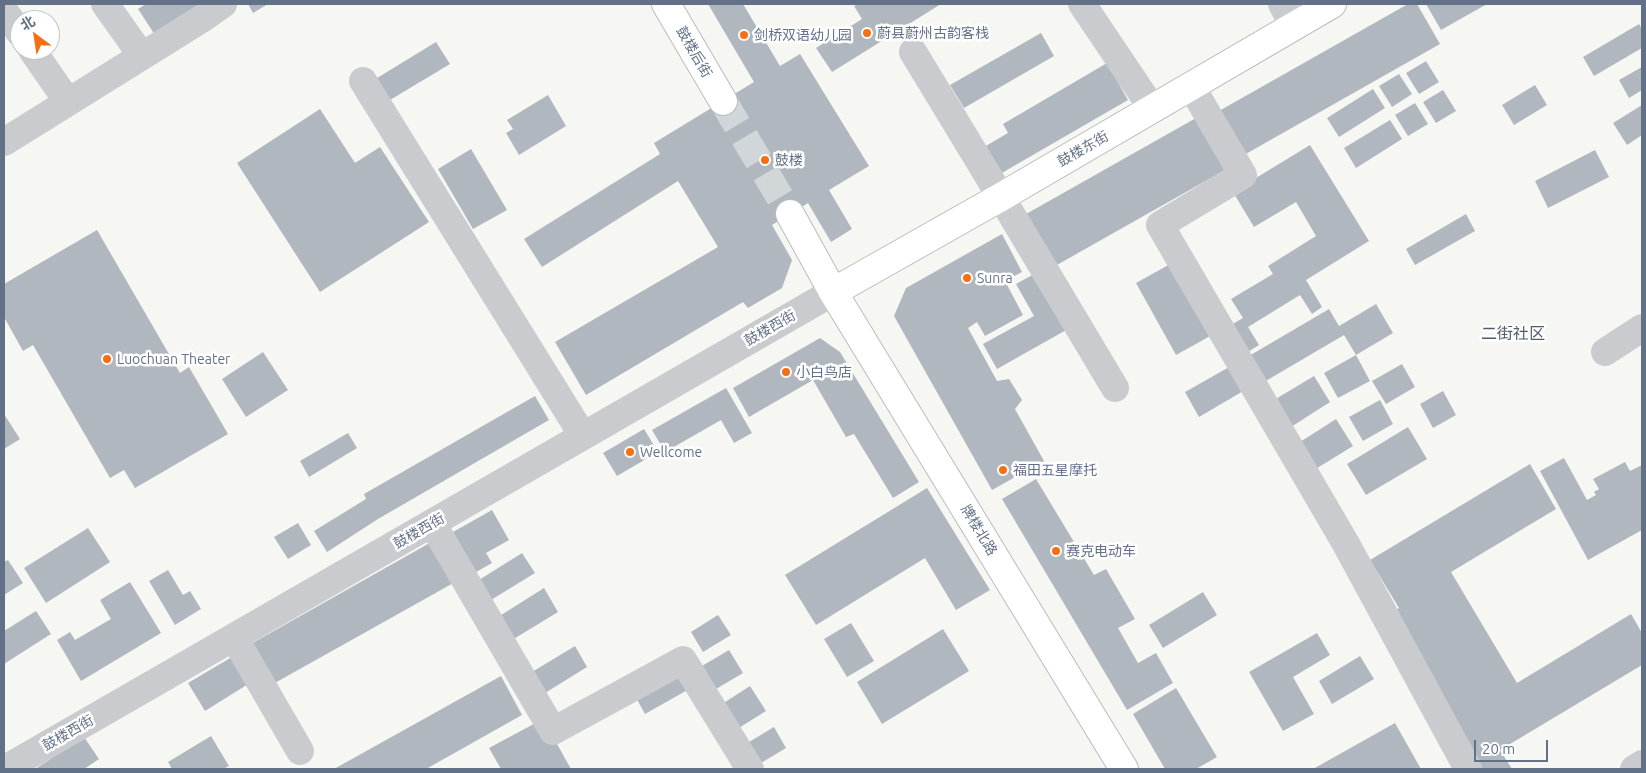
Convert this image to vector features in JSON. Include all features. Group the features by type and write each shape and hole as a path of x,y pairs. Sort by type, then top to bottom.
{"main road":[{"name":"鼓楼后街","path":"666,4 723,101"},
{"name":"鼓楼东街","path":"833,292 1191,86 1288,15 1332,4"},
{"path":"790,214 833,292"},
{"name":"牌楼北路","path":"833,292 1124,769"}],"street":[{"path":"104,4 142,56"},
{"path":"1082,4 1152,108"},
{"path":"4,142 203,18 218,5"},
{"path":"913,52 1114,388"},
{"path":"39,60 68,102"},
{"path":"363,81 583,436"},
{"path":"1191,86 1243,175 1160,225 1346,544 1468,769"},
{"name":"鼓楼西街","path":"5,769 833,292"},
{"path":"1605,352 1642,328"},
{"path":"432,523 553,731 682,660 750,769"},
{"path":"234,637 300,751"},
{"path":"1634,769 1642,764"}],"building":[{"path":"146,4 205,4 155,35 138,9"},
{"path":"248,4 268,4 253,13"},
{"path":"708,4 743,4 780,66 800,54 869,166 829,190 852,229 831,242 808,203 772,225 792,260 782,288 748,308 743,302 586,395 555,342 718,247 678,181 542,267 524,239 660,154 654,143 754,82"},
{"name":"蔚县蔚州古韵客栈","path":"858,4 941,4 832,72 816,48 862,19 854,6"},
{"path":"1408,4 1417,4 1440,44 1244,155 1219,111"},
{"path":"1426,4 1487,4 1441,30"},
{"path":"1639,24 1642,29 1642,48 1594,76 1583,57"},
{"path":"1041,33 1054,56 964,108 950,85"},
{"path":"436,42 450,64 390,100 377,78"},
{"path":"1426,61 1439,82 1419,94 1406,73"},
{"path":"1107,63 1128,100 1000,174 984,147 1008,133 1003,124"},
{"path":"1642,67 1642,90 1629,98 1619,80"},
{"path":"1399,74 1412,94 1392,107 1379,86"},
{"path":"1535,85 1547,105 1514,125 1502,105"},
{"path":"1373,89 1385,108 1339,137 1327,118"},
{"path":"1443,90 1456,111 1436,123 1423,102"},
{"path":"548,95 566,126 519,155 506,133 513,129 507,120"},
{"path":"1415,103 1428,124 1408,136 1395,115"},
{"path":"1642,105 1642,135 1627,145 1613,123"},
{"path":"320,109 355,163 380,147 429,222 320,292 237,163"},
{"path":"1196,118 1225,170 1048,270 1019,218"},
{"path":"1390,120 1402,139 1356,168 1344,148"},
{"path":"1310,145 1369,241 1306,280 1322,307 1312,314 1300,295 1248,327 1259,345 1248,352 1231,325 1243,318 1231,299 1273,274 1268,266 1316,236 1296,202 1254,227 1233,192"},
{"path":"471,149 507,210 473,229 438,169"},
{"path":"1595,150 1609,177 1548,208 1535,181"},
{"path":"1466,214 1475,231 1415,265 1406,249"},
{"name":"Luochuan Theater","path":"97,230 180,373 189,367 228,434 135,488 124,470 110,478 33,345 23,351 4,317 4,284"},
{"path":"1002,234 1022,272 1005,281 1023,315 985,336 977,322 968,328 997,381 1009,379 1022,400 1015,409 1044,461 992,490 894,316 906,288"},
{"path":"1172,263 1212,335 1176,355 1136,283"},
{"path":"1036,273 1068,329 997,369 983,344 1034,316 1016,284"},
{"path":"1376,304 1393,333 1356,355 1344,335 1264,382 1249,356 1329,309 1339,326"},
{"path":"820,338 840,352 919,482 893,498 854,434 846,437 813,380 749,417 733,388"},
{"path":"263,352 288,390 246,417 222,379"},
{"path":"1356,355 1370,381 1338,398 1324,373"},
{"path":"1402,364 1415,387 1386,404 1372,381"},
{"path":"1231,366 1245,390 1199,417 1185,392"},
{"path":"1314,376 1330,402 1291,427 1274,400"},
{"path":"726,388 752,433 734,443 721,420 665,452 652,430"},
{"path":"1443,391 1456,415 1433,428 1420,404"},
{"path":"535,396 549,420 378,519 327,552 314,531 366,499 364,494"},
{"path":"1380,400 1393,424 1363,441 1349,417"},
{"path":"4,414 20,439 4,449"},
{"path":"1336,419 1353,446 1314,470 1297,444"},
{"path":"1408,427 1427,459 1366,495 1347,464"},
{"name":"Wellcome","path":"644,429 658,452 617,476 603,453"},
{"path":"348,433 357,448 309,477 300,461"},
{"path":"1564,458 1587,500 1596,495 1594,492 1599,489 1593,479 1625,462 1630,471 1642,465 1642,530 1588,560 1540,471"},
{"path":"1530,464 1556,509 1451,572 1517,683 1631,614 1642,633 1642,665 1500,750 1512,769 1482,769 1389,614 1399,608 1370,560"},
{"path":"1036,479 1094,575 1106,569 1135,619 1118,628 1138,663 1156,653 1173,683 1127,710 1002,499"},
{"path":"927,488 990,590 956,610 925,558 816,625 785,575"},
{"path":"492,510 509,540 486,553 492,563 476,572 453,532"},
{"path":"298,523 311,545 288,559 274,537"},
{"path":"88,528 110,562 46,603 24,568"},
{"path":"435,540 457,581 273,684 249,645"},
{"path":"522,553 535,573 491,600 479,580"},
{"path":"8,560 23,583 4,595 4,562"},
{"path":"168,570 183,595 190,591 201,609 175,625 149,581"},
{"path":"130,582 161,633 81,681 57,640 70,632 75,640 111,619 100,600"},
{"path":"544,588 558,612 512,640 498,617"},
{"path":"1203,592 1217,615 1163,648 1149,625"},
{"path":"36,611 51,634 4,664 4,631"},
{"path":"718,615 731,635 703,652 691,632"},
{"path":"851,623 874,661 847,677 824,639"},
{"path":"943,629 969,671 882,724 857,682"},
{"path":"1317,633 1330,655 1293,677 1314,714 1283,731 1249,672"},
{"path":"575,646 587,667 545,693 532,672"},
{"path":"729,650 743,673 711,692 697,669"},
{"path":"237,654 253,681 205,711 188,683"},
{"path":"1360,656 1374,679 1332,704 1319,681"},
{"path":"679,666 691,688 645,714 633,692"},
{"path":"501,676 522,715 426,769 334,769"},
{"path":"750,686 766,711 734,731 719,706"},
{"path":"1176,688 1217,757 1196,769 1165,769 1133,714"},
{"path":"543,719 571,769 501,769 489,748"},
{"path":"1395,723 1421,769 1313,769"},
{"path":"774,727 786,748 756,766 744,745"},
{"path":"211,736 229,766 223,769 172,769 168,762"},
{"path":"84,737 99,759 84,769 35,769"}],"tunnel":[{"path":"723,101 790,214"}],"place":[{"name":"蔚县蔚州古韵客栈","path":"867,33"},
{"name":"剑桥双语幼儿园","path":"744,35"},
{"name":"鼓楼","path":"765,160"},
{"name":"Sunra","path":"967,278"},
{"name":"Luochuan Theater","path":"107,359"},
{"name":"小白鸟店","path":"786,372"},
{"name":"Wellcome","path":"630,452"},
{"name":"福田五星摩托","path":"1003,470"},
{"name":"赛克电动车","path":"1056,551"}],"district":[{"name":"二街社区","path":"1513,334"}]}
